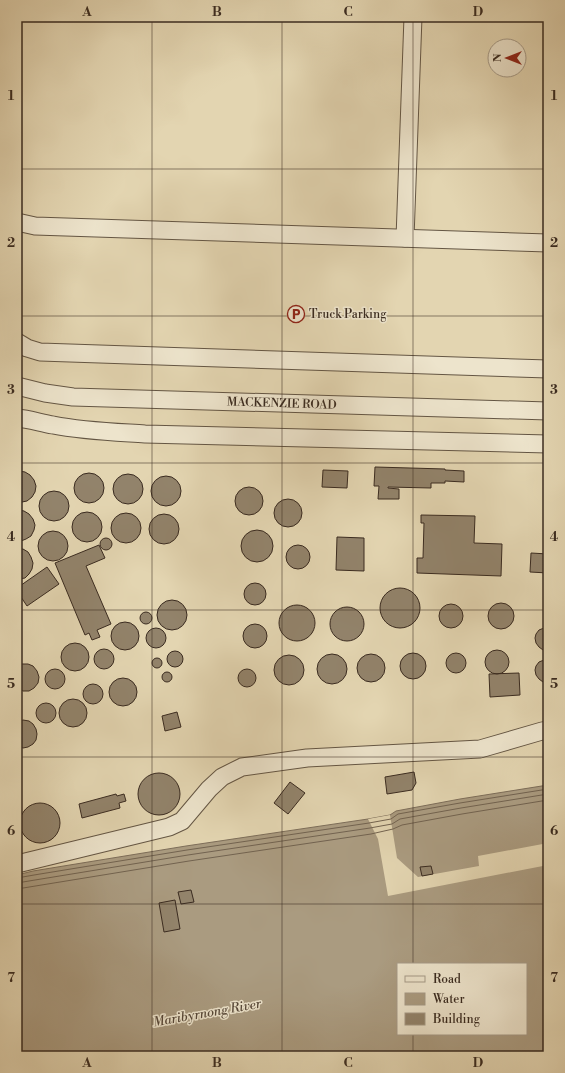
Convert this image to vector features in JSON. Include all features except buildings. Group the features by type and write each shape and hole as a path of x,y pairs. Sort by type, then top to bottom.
{"lane":[{"path":"405,238 413,17"},
{"path":"17,222 35,226 548,243"},
{"path":"17,342 27,348 40,352 548,369"},
{"name":"MACKENZIE ROAD","path":"17,386 45,393 73,396 548,411"},
{"path":"17,418 92,431 145,434 548,444"},
{"path":"17,864 169,827 182,821 209,789 222,777 242,767 307,758 480,749 548,730"}],"water":[{"name":"Maribyrnong River","path":"548,785 548,1056 17,1056 17,875 33,871 186,846 368,819 390,815 396,811"}],"pier":[{"path":"390,815 397,858 418,877 479,866 478,856 548,843 548,865 388,896 378,839 368,819"}],"place":[{"name":"Truck Parking","path":"296,314"}]}
